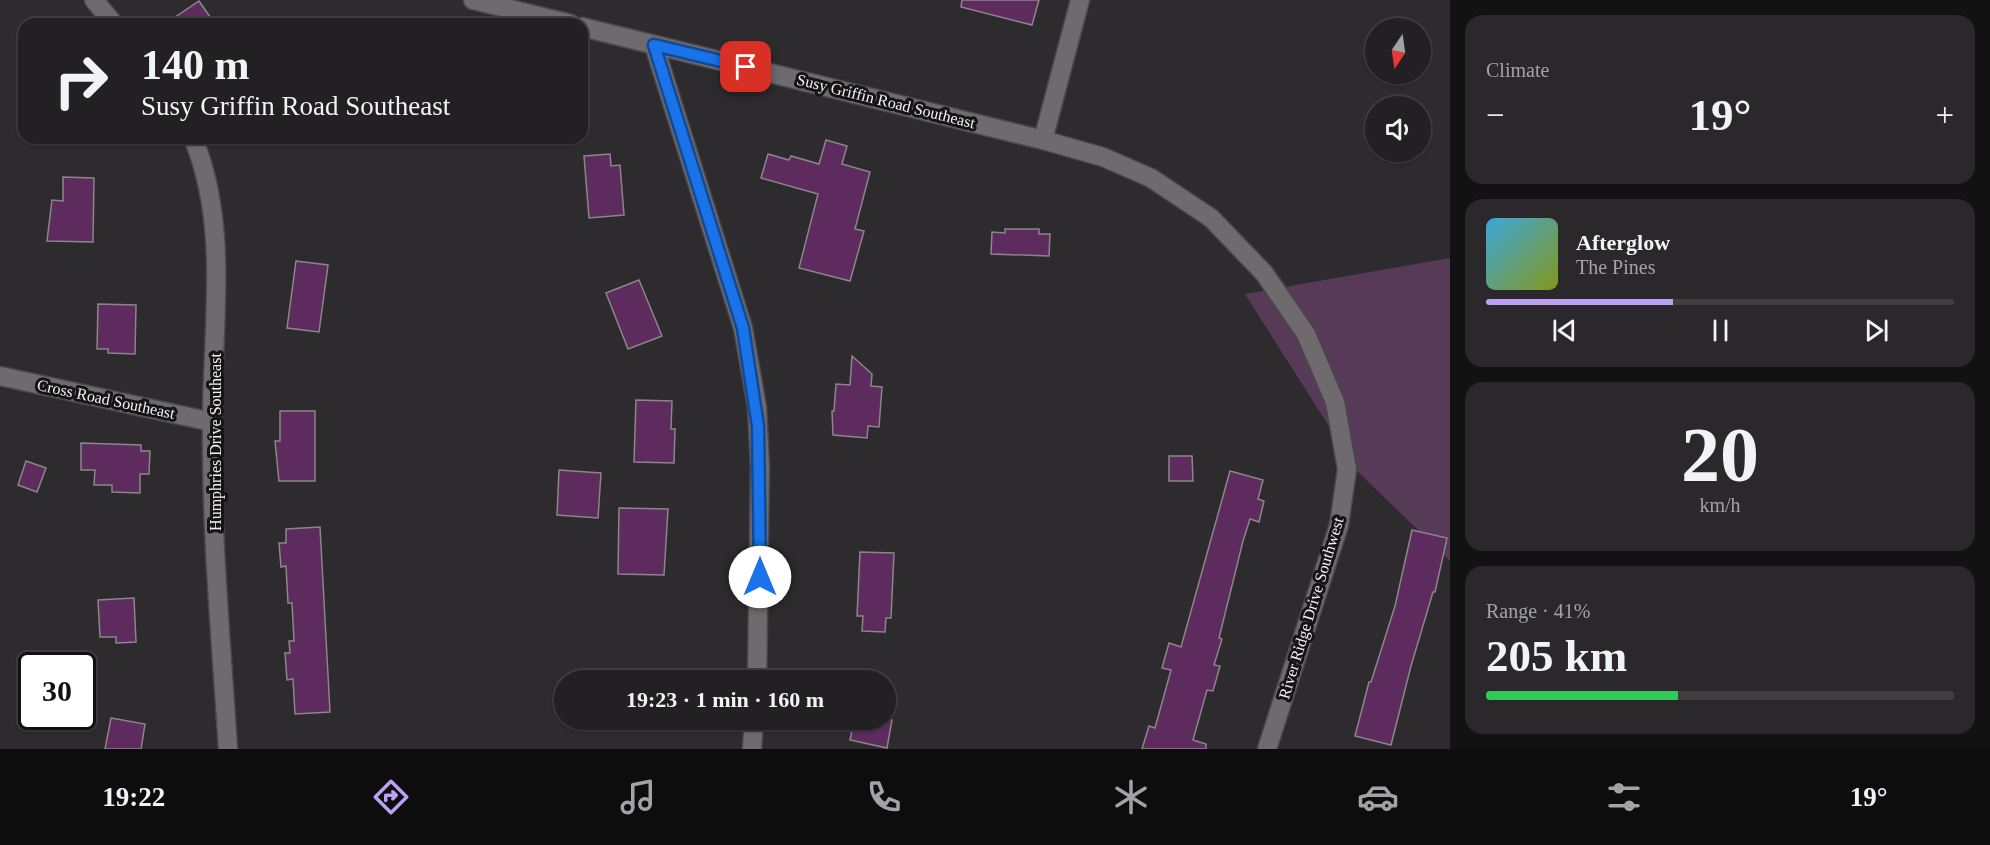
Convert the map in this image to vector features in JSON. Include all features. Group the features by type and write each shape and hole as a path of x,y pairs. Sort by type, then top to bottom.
{"street":[{"path":"94,0 109,18"},
{"path":"473,0 546,18"},
{"path":"1043,140 1080,0"},
{"name":"Susy Griffin Road Southeast","path":"588,28 1043,140 1103,157 1151,178"},
{"path":"654,45 743,328 757,406 760,466 757,670"},
{"name":"Humphries Drive Southeast","path":"196,144 207,170 217,274 212,422 217,572 228,749"},
{"name":"River Ridge Drive Southwest","path":"1151,178 1210,218 1264,273 1306,334 1335,402 1347,469 1339,525 1267,749"},
{"name":"Cross Road Southeast","path":"0,376 212,422"},
{"path":"752,749 753,730"}],"shaded area":[{"path":"1450,258 1450,561 1358,472 1245,294"}],"building":[{"path":"962,0 1039,0 1032,25 961,7"},
{"path":"199,1 211,18 174,18"},
{"path":"826,140 847,146 842,164 870,172 855,229 864,231 850,281 799,268 818,194 761,178 768,154 789,160 791,156 819,164"},
{"path":"610,154 611,166 620,165 624,215 589,218 584,156"},
{"path":"63,177 94,178 93,242 47,241 52,200 63,201"},
{"path":"1005,229 1039,229 1039,234 1050,234 1049,256 991,254 992,232 1005,233"},
{"path":"296,261 328,265 319,332 287,328"},
{"path":"639,280 662,336 628,349 606,293"},
{"path":"98,304 136,305 135,354 108,353 108,349 97,349"},
{"path":"852,356 872,374 871,386 882,387 879,427 868,426 867,438 833,435 832,411 834,411 836,384 850,385"},
{"path":"636,400 672,401 671,429 675,429 674,463 634,462"},
{"path":"280,411 315,411 315,481 279,481 275,441 280,441"},
{"path":"81,443 141,445 141,451 150,451 149,474 140,474 140,493 112,492 112,485 94,485 95,470 81,470"},
{"path":"1169,456 1192,456 1193,481 1169,481"},
{"path":"26,461 46,468 37,492 18,485"},
{"path":"559,470 601,473 598,518 557,515"},
{"path":"1230,471 1263,480 1258,499 1264,501 1259,522 1250,519 1243,541 1219,638 1222,639 1214,665 1220,666 1213,691 1207,690 1193,740 1206,744 1206,749 1142,749 1149,726 1155,728 1171,670 1162,668 1169,643 1181,647"},
{"path":"619,508 668,509 664,575 618,574"},
{"path":"320,527 330,712 295,714 293,679 287,680 285,653 290,653 289,641 294,641 292,603 288,603 286,566 281,567 279,543 286,543 286,529"},
{"path":"1412,530 1447,538 1435,592 1433,592 1411,666 1391,745 1355,736 1369,682 1371,682 1395,606"},
{"path":"860,552 894,553 891,618 886,618 885,632 862,631 863,616 857,616"},
{"path":"134,598 136,642 116,643 116,637 100,637 98,600"},
{"path":"111,718 145,724 141,749 105,749"},
{"path":"852,730 890,730 887,748 850,740"}],"route":[{"path":"746,67 654,45 743,328 757,406 760,466 760,577"}]}
